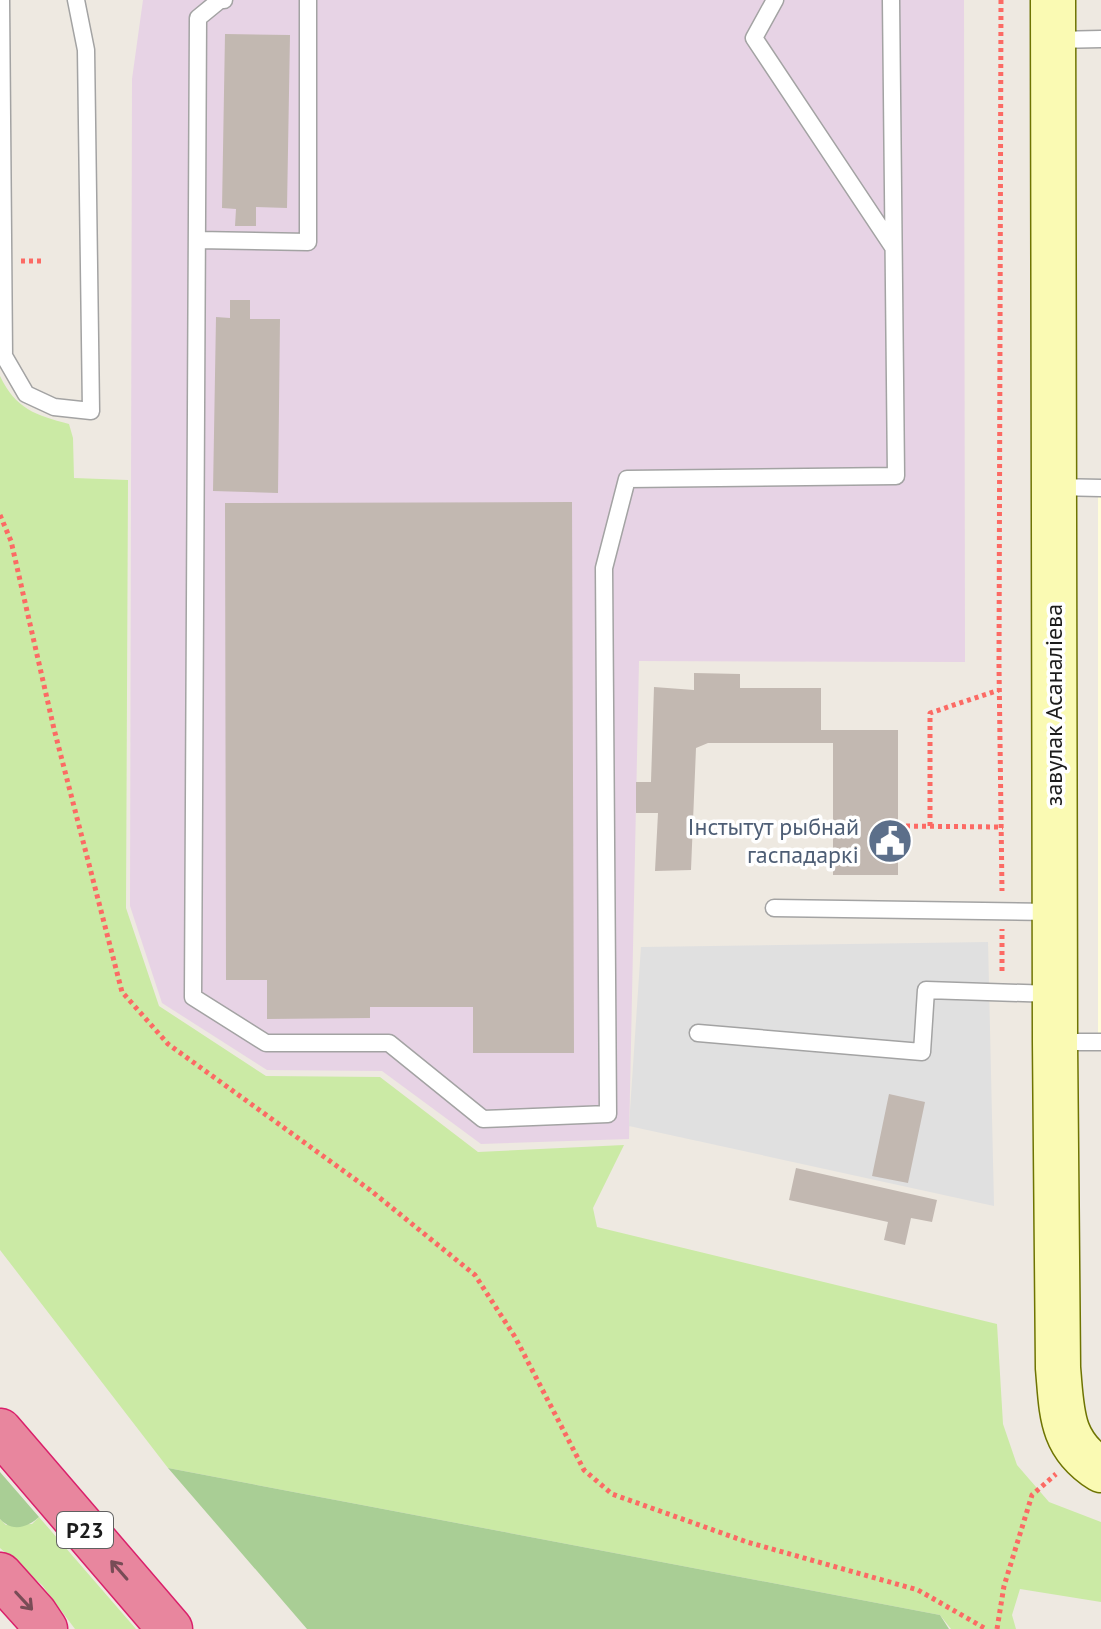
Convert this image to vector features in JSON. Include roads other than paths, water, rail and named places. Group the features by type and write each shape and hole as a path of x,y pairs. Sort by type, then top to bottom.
{"highway":[{"name":"Р23","path":"0,1431 170,1629"},
{"path":"0,1575 45,1629"}],"street":[{"name":"завулак Асаналіева","path":"1053,20 1058,1368 1061,1411 1069,1438 1090,1461"}],"lane":[{"path":"1,0 4,356 26,394 54,407 91,411 86,50 76,0"},
{"path":"224,0 198,18 193,997 266,1043 389,1043 483,1119 608,1114 604,568 627,479 896,476 891,0"},
{"path":"197,240 308,242 308,0"},
{"path":"775,0 754,38 894,248"},
{"path":"1053,20 1101,39"},
{"path":"1054,487 1101,488"},
{"path":"774,908 1055,912"},
{"path":"698,1033 922,1052 926,990 1055,994"},
{"path":"1055,1042 1101,1042"}],"place":[{"name":"Інстытут рыбнай гаспадаркі","path":"890,841"}]}
